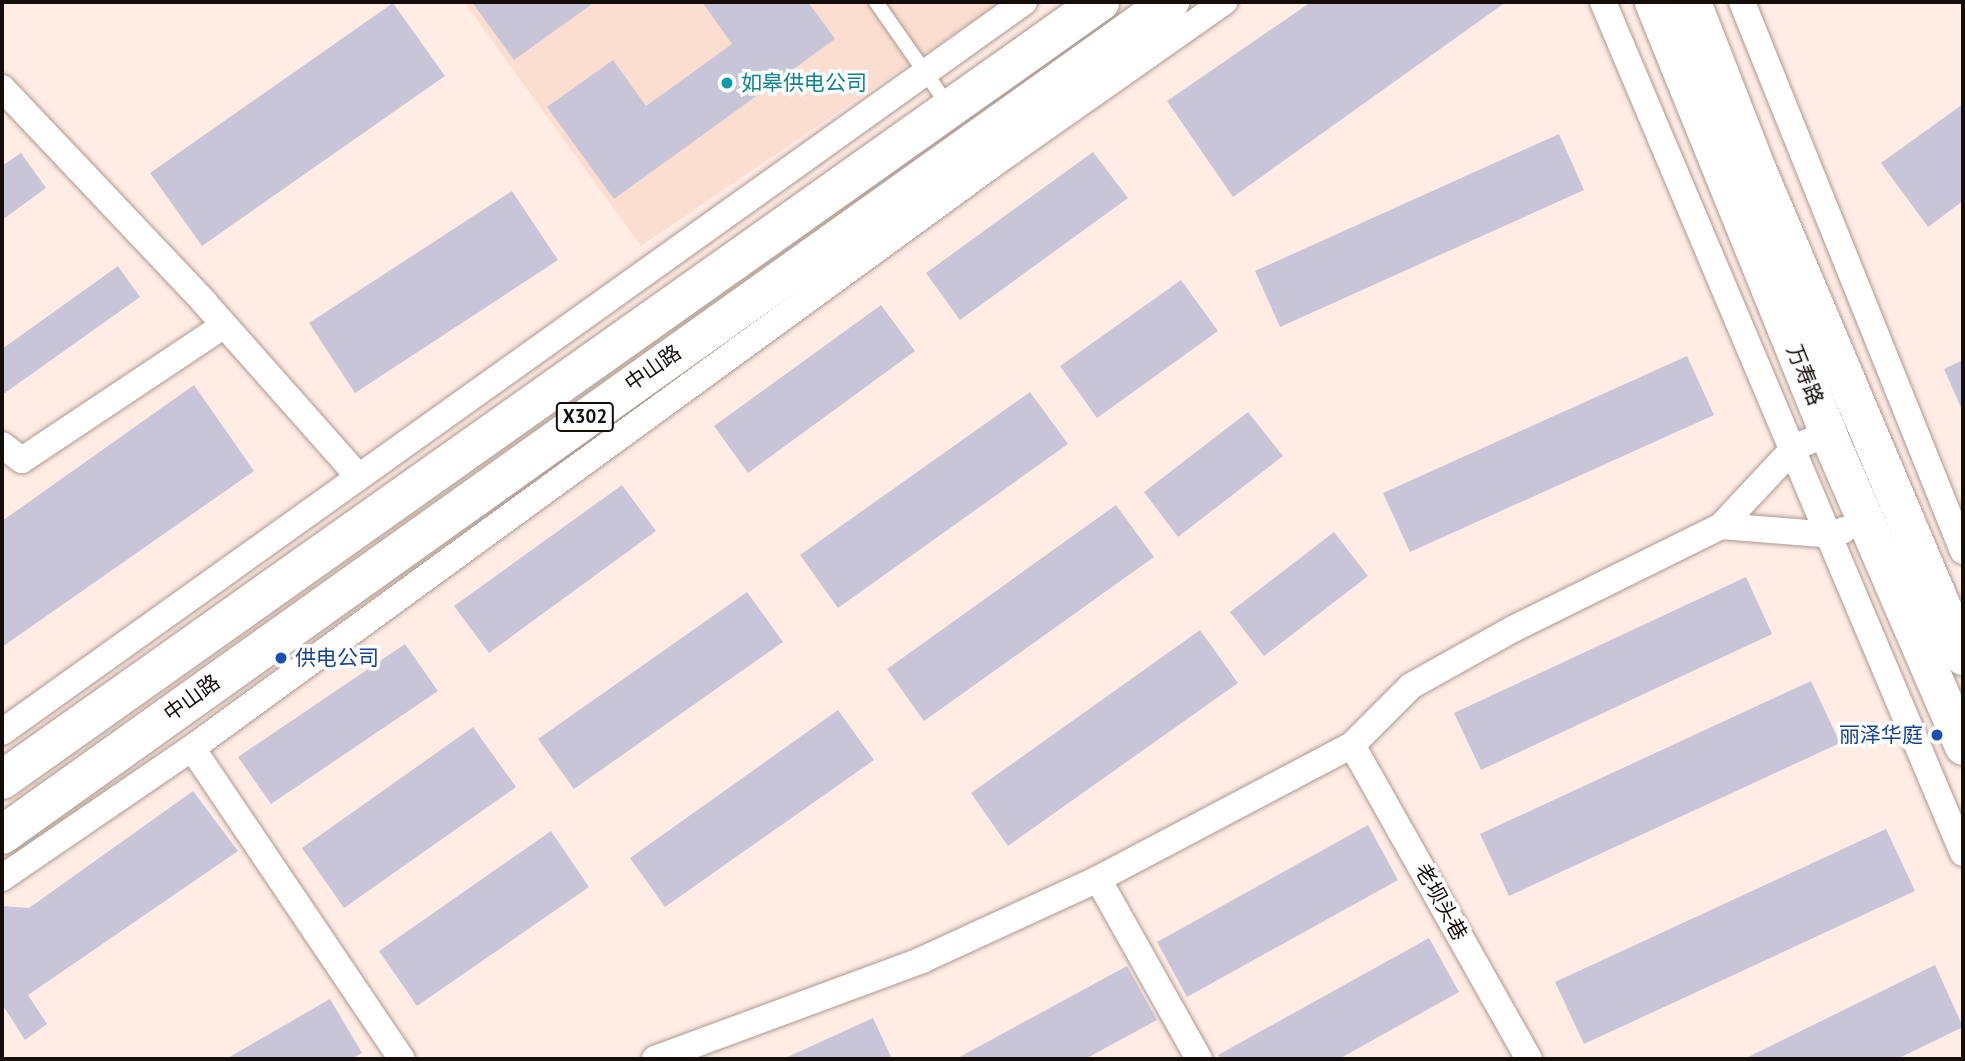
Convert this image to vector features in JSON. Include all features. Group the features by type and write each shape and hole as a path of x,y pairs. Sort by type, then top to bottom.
{"main road":[{"name":"中山路","path":"2,780 1100,2"},
{"name":"中山路","path":"2,835 1170,2"},
{"name":"万寿路","path":"1653,2 1828,434 1963,746"},
{"name":"万寿路","path":"1692,2 1763,184 1963,656"}],"street":[{"path":"2,732 1024,2"},
{"path":"2,878 192,748 980,173 1224,2"},
{"path":"1603,2 1715,269 1795,447 1963,853"},
{"path":"1742,2 1963,551"},
{"path":"2,88 359,477"},
{"path":"2,445 22,460 223,326"},
{"path":"655,1059 922,960 1098,879 1352,745 1411,686 1513,629 1721,526 1795,447 1828,434"},
{"path":"1721,526 1832,536 1867,519"},
{"name":"老坝头巷","path":"1352,745 1529,1059"},
{"path":"192,748 402,1059"},
{"path":"1098,879 1199,1059"}],"lane":[{"path":"876,2 951,109"}],"shaded area":[{"path":"464,2 1000,2 641,246"}],"building":[{"path":"472,2 595,2 514,60"},
{"name":"如皋供电公司","path":"702,2 808,2 835,39 614,199 547,107 613,60 646,106 732,44"},
{"path":"1311,2 1506,2 1233,197 1167,101"},
{"path":"393,3 445,76 202,246 150,173"},
{"path":"1963,104 1963,201 1928,227 1881,163"},
{"path":"1559,134 1584,190 1280,327 1255,271"},
{"path":"1093,152 1128,198 960,320 926,273"},
{"path":"21,153 46,188 2,220 2,166"},
{"path":"512,191 558,260 355,393 309,323"},
{"path":"118,266 140,297 2,395 2,349"},
{"path":"1181,280 1218,331 1097,418 1060,366"},
{"path":"881,305 915,351 748,473 714,426"},
{"path":"1687,356 1714,415 1410,552 1383,493"},
{"path":"1963,360 1963,412 1944,369"},
{"path":"194,385 254,471 2,647 2,521"},
{"path":"1030,392 1068,444 838,608 800,555"},
{"path":"1248,412 1283,456 1178,537 1144,492"},
{"path":"622,485 656,531 489,653 454,606"},
{"path":"1116,505 1154,557 924,721 887,669"},
{"path":"1334,532 1368,576 1264,656 1230,612"},
{"path":"1746,577 1772,634 1481,770 1454,713"},
{"path":"747,592 783,642 574,789 538,739"},
{"path":"1200,630 1238,683 1008,846 971,793"},
{"path":"405,644 438,691 271,804 238,757"},
{"path":"1811,681 1840,743 1509,896 1480,834"},
{"path":"838,710 874,760 665,907 630,858"},
{"path":"473,727 516,787 344,908 302,848"},
{"path":"193,791 238,851 28,995 47,1024 25,1040 2,1004 2,906 29,908"},
{"path":"1368,825 1398,880 1187,997 1157,942"},
{"path":"1886,829 1915,891 1584,1044 1555,982"},
{"path":"551,831 589,887 417,1006 379,951"},
{"path":"1429,938 1459,992 1339,1059 1221,1059 1218,1055"},
{"path":"1935,965 1963,1027 1897,1059 1744,1059"},
{"path":"1127,966 1157,1020 1085,1059 956,1059"},
{"path":"330,999 362,1053 351,1059 226,1059"},
{"path":"873,1018 892,1059 783,1059"}],"place":[{"name":"如皋供电公司","path":"727,83"},
{"name":"供电公司","path":"281,658"},
{"name":"丽泽华庭","path":"1937,735"}]}
